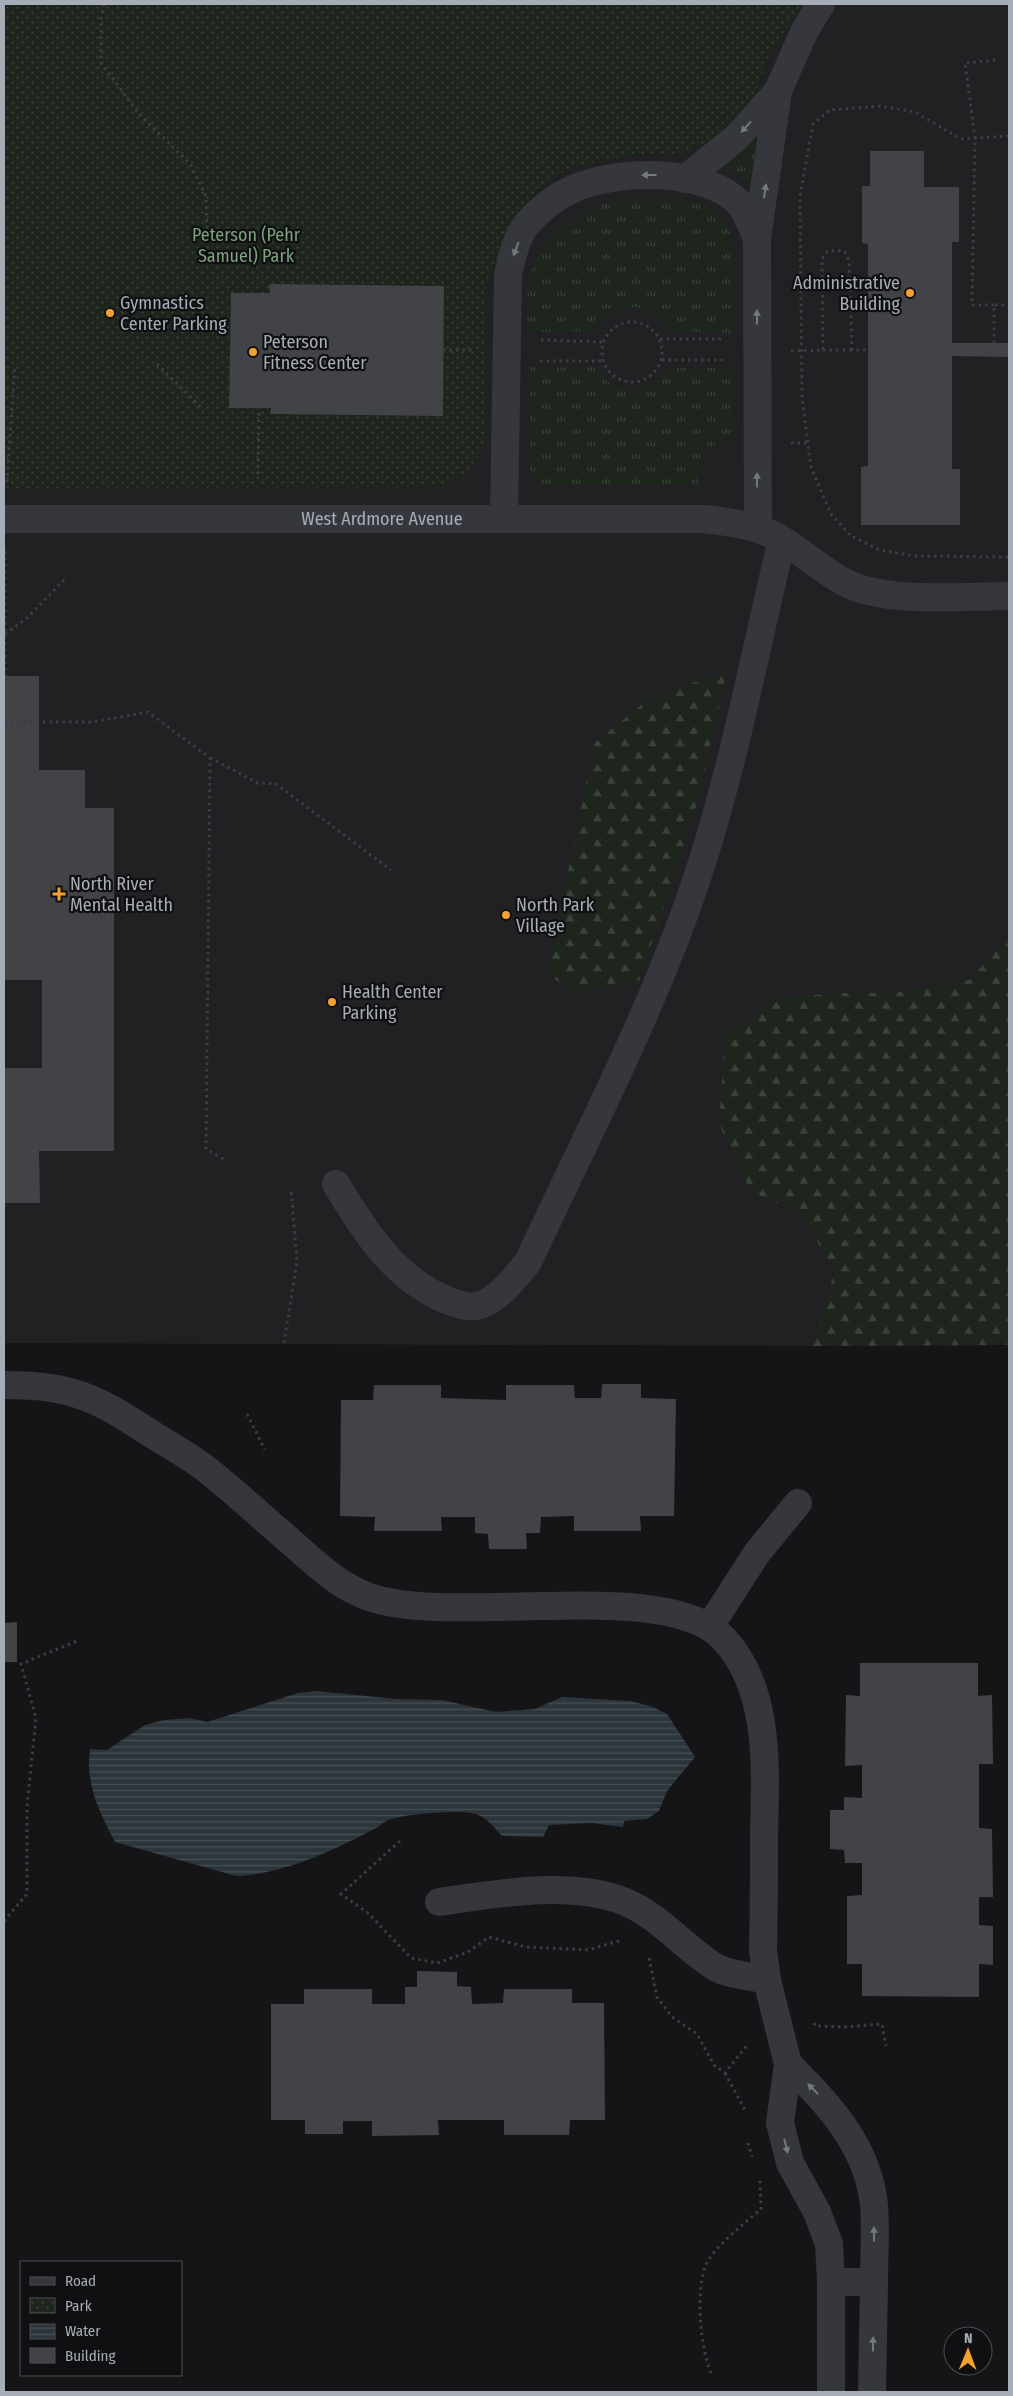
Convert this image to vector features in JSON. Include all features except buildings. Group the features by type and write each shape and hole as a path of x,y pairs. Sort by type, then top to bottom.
{"lane":[{"path":"685,179 738,137 778,91 805,30 821,4"},
{"path":"758,528 757,239 770,164 778,91"},
{"path":"504,518 508,274 526,225 546,206 572,189 596,182 649,174 685,179 714,187 735,200 747,215 757,239"},
{"name":"West Ardmore Avenue","path":"4,532 504,518 704,519 758,528 782,540 844,582 869,591 897,595 1009,596"},
{"path":"336,1184 365,1230 391,1262 421,1287 460,1306 477,1306 493,1297 510,1283 528,1262 664,970 696,883 737,741 782,540"},
{"path":"4,1385 36,1386 70,1392 108,1406 200,1464 339,1583 367,1596 395,1604 434,1607 620,1606 667,1611 710,1626 724,1639 742,1664 756,1699 765,1757 763,1950 766,1980 788,2064 780,2123 790,2163 817,2212 829,2244 831,2282 830,2392"},
{"path":"710,1626 757,1553 798,1503"},
{"path":"439,1902 498,1894 553,1891 597,1893 624,1901 658,1922 717,1968 766,1980"},
{"path":"788,2064 828,2103 845,2127 865,2169 874,2204 872,2392"},
{"path":"831,2282 874,2282"}],"path":[{"path":"104,4 100,19 101,63 140,115 190,164 206,196 207,233"},
{"path":"996,60 965,63 975,138 972,305 1009,305"},
{"path":"1009,136 961,139 915,112 880,106 830,110 813,124 800,196 802,398 811,467 831,514 851,536 880,550 914,556 1009,557"},
{"path":"823,350 822,260 827,252 837,250 845,252 849,261 852,350"},
{"path":"994,305 994,343"},
{"path":"625,322 635,322 654,331 660,339 662,360 651,376 632,383 622,382 614,376 602,361 603,342 615,326 625,322"},
{"path":"660,339 731,339 757,350 868,350"},
{"path":"506,351 532,340 603,342"},
{"path":"662,360 731,360 757,350"},
{"path":"506,351 532,361 602,361"},
{"path":"157,364 204,410"},
{"path":"7,482 15,365"},
{"path":"258,474 259,409"},
{"path":"4,532 5,676"},
{"path":"5,634 26,618 67,577"},
{"path":"4,722 92,722 148,712 210,758 258,783 276,784 390,870"},
{"path":"210,758 206,1149 225,1160"},
{"path":"284,1343 297,1262 291,1188"},
{"path":"247,1414 265,1450"},
{"path":"4,1921 28,1894 27,1806 36,1718 21,1664 77,1641"},
{"path":"400,1841 341,1894 368,1913 411,1958 437,1962 468,1952 489,1937 526,1947 588,1950 618,1940 625,1940"},
{"path":"649,1956 657,1997 672,2017 697,2034 714,2065 725,2073 746,2112 747,2121"},
{"path":"725,2073 756,2036 805,2013 815,2026 846,2028 882,2024 886,2046"},
{"path":"748,2140 755,2166"},
{"path":"711,2373 702,2337 700,2312 705,2266 723,2242 761,2209 761,2183 758,2175"}],"shaded area":[{"name":"North Park Village","path":"803,4 1009,4 1009,1345 4,1343 4,488 434,487 488,280 527,204 539,189 570,168 629,155 680,153 752,102 769,56"}],"green space":[{"name":"Peterson (Pehr Samuel) Park","path":"4,4 803,4 769,56 752,102 721,136 680,153 629,155 570,168 539,189 527,204 488,280 486,293 485,437 473,464 461,475 434,487 4,488"},
{"path":"759,130 755,187 724,166 723,162"},
{"path":"619,200 691,201 710,208 726,222 732,237 734,333 670,331 651,313 641,308 631,307 621,308 611,313 593,331 528,332 527,295 530,277 535,260 542,248 559,228 570,220 593,208"},
{"path":"529,367 594,367 612,385 632,391 651,385 669,368 733,368 735,436 718,442 707,452 701,467 699,485 547,485 535,479 530,469"},
{"path":"727,670 699,796 640,980 574,992 547,974 594,744 647,700"},
{"path":"1009,937 1009,1345 813,1346 834,1273 804,1216 750,1191 719,1124 725,1035 781,997 844,993 893,993 969,980"}],"water":[{"path":"316,1691 396,1699 442,1700 496,1712 535,1709 562,1697 631,1701 653,1707 667,1714 695,1757 667,1791 659,1811 647,1819 624,1821 623,1827 591,1823 549,1825 543,1837 502,1836 487,1820 476,1814 445,1812 418,1814 388,1820 323,1854 288,1867 253,1875 236,1876 115,1842 104,1820 91,1785 90,1749 107,1750 145,1725 164,1720 190,1718 207,1722 298,1693"}],"place":[{"name":"Administrative Building","path":"910,293"},
{"name":"Gymnastics Center Parking","path":"110,313"},
{"name":"Peterson Fitness Center","path":"253,352"},
{"name":"North River Mental Health","path":"59,894"},
{"name":"North Park Village","path":"506,915"},
{"name":"Health Center Parking","path":"332,1002"}]}
